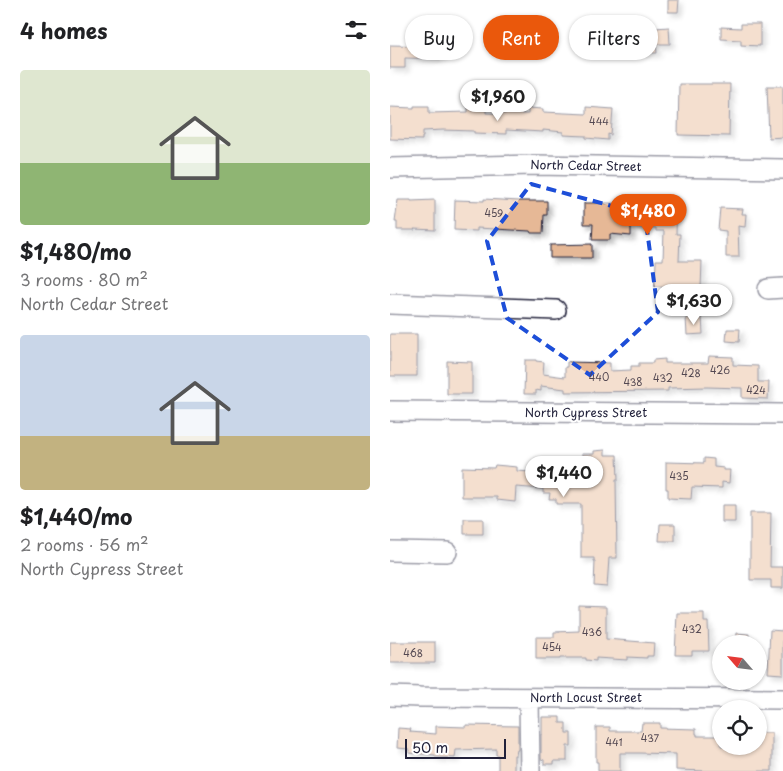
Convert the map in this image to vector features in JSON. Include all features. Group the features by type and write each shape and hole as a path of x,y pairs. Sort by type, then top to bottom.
{"street":[{"name":"North Cedar Street","path":"390,168 534,166 783,168"},
{"path":"390,304 556,310"},
{"name":"North Cypress Street","path":"390,411 783,414"},
{"path":"390,551 447,552"},
{"name":"North Locust Street","path":"390,696 783,699"},
{"path":"530,698 530,771"}],"highlighted area":[{"path":"531,184 645,215 658,312 590,375 507,318 487,241"}],"building":[{"path":"668,0 679,0 678,12 668,12"},
{"path":"741,24 760,24 760,46 741,45 741,40 721,39 721,27 741,28"},
{"path":"669,27 670,44 658,44 658,28"},
{"path":"390,45 405,45 405,68 390,68"},
{"path":"679,84 730,84 729,136 678,135"},
{"path":"767,86 783,86 783,137 769,138"},
{"path":"468,97 486,97 486,113 528,114 528,108 543,109 543,112 586,114 586,107 613,109 611,135 608,134 608,140 586,138 586,136 563,135 563,132 543,130 543,132 506,130 506,134 443,130 423,131 422,140 390,139 390,107 414,108 414,106 429,106 429,113 468,112"},
{"path":"657,196 677,197 676,234 680,234 679,261 702,261 701,288 655,286 656,260 663,260 664,231 656,231 656,228 631,226 631,236 610,234 610,240 592,240 593,224 584,224 584,203 622,203 622,199 636,200 636,205 657,207"},
{"path":"484,199 547,201 547,215 544,215 543,233 477,228 477,231 454,230 455,200 484,201"},
{"path":"398,200 435,200 435,230 397,230 397,222 395,222"},
{"path":"720,208 743,209 742,214 746,214 745,227 738,226 739,257 726,257 726,231 718,230"},
{"path":"592,244 592,258 550,258 550,245"},
{"path":"702,317 703,334 687,335 686,318"},
{"path":"727,329 740,329 739,342 726,341"},
{"path":"390,334 417,334 417,376 390,376"},
{"path":"709,356 733,357 733,365 758,366 758,382 769,382 768,399 742,398 742,388 707,387 668,388 668,391 565,392 565,389 541,386 541,391 536,390 536,394 524,394 525,360 544,362 543,374 565,377 567,362 610,363 610,371 631,370 631,366 639,366 639,363 653,363 653,360 665,359 665,363 708,363"},
{"path":"447,361 472,362 472,394 447,394"},
{"path":"605,450 605,455 617,455 618,480 616,480 617,558 609,558 607,587 594,586 594,558 581,558 581,504 556,504 556,499 549,499 550,493 543,493 543,489 516,487 515,502 497,500 497,497 462,497 462,467 494,468 495,465 517,467 517,471 543,473 543,465 582,465 582,454 594,454 594,451"},
{"path":"704,458 714,459 714,467 730,470 729,483 722,482 722,488 692,487 691,499 668,498 666,462 704,463"},
{"path":"722,505 735,505 735,522 722,522"},
{"path":"750,513 771,513 770,567 783,567 783,588 771,588 771,580 750,580"},
{"path":"464,519 483,519 483,534 464,534"},
{"path":"660,524 675,524 675,541 659,541"},
{"path":"579,606 606,607 606,639 654,643 653,656 647,656 647,658 627,657 627,660 596,658 596,661 586,660 586,658 536,659 536,637 554,637 554,632 579,631"},
{"path":"677,613 704,613 704,622 708,622 709,651 692,651 692,655 675,655"},
{"path":"770,630 783,631 783,674 768,673"},
{"path":"737,633 749,634 749,635 737,635"},
{"path":"390,642 435,642 435,663 390,663"},
{"path":"542,717 560,717 560,723 566,723 566,733 571,733 571,746 567,746 567,761 554,761 554,764 544,764 544,760 541,759"},
{"path":"642,723 660,723 660,728 696,729 697,736 712,736 712,755 767,755 767,733 772,733 772,771 676,770 676,754 620,753 620,771 598,771 598,762 596,762 596,727 610,727 610,731 641,731"},
{"path":"466,725 518,726 518,750 516,755 514,755 514,771 498,771 496,749 456,750 455,758 409,753 409,749 397,748 398,728 411,729 410,732 436,734 436,726 466,727"}]}
